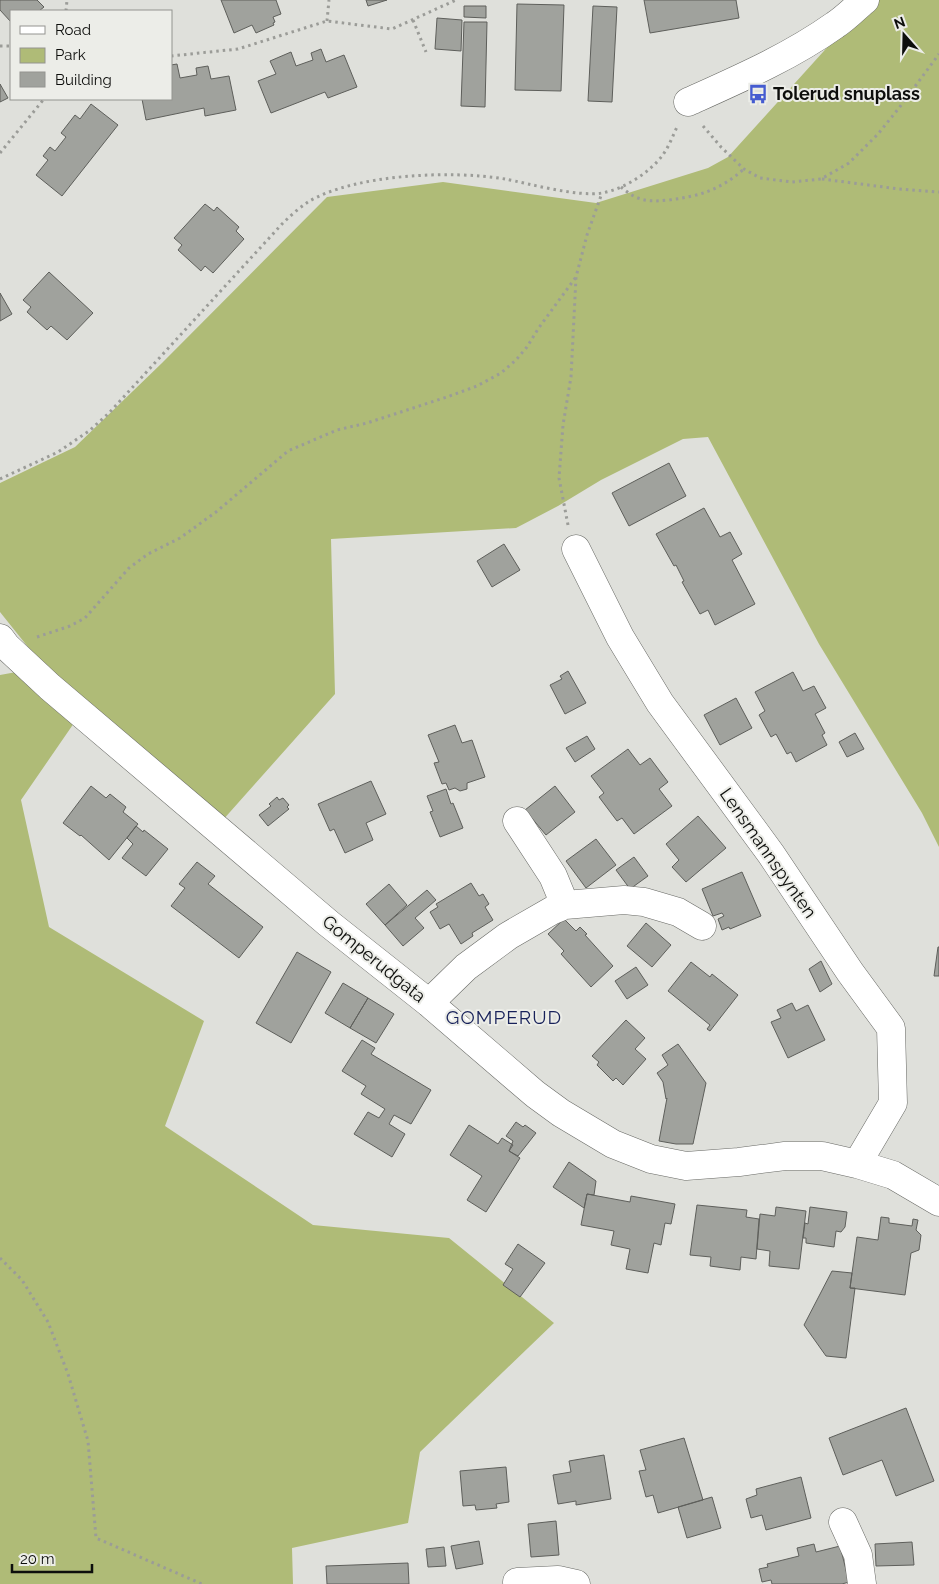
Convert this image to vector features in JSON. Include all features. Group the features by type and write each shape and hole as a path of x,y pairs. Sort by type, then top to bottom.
{"street":[{"path":"688,102 761,69 801,47 837,24 864,0"},
{"name":"Lensmannspynten","path":"576,549 620,637 660,702 771,854 850,972 891,1028 893,1103 857,1164"},
{"name":"Gomperudgata","path":"3,642 50,687 328,923 429,1003 535,1094 613,1144 651,1159 686,1166 785,1156 822,1156 893,1175 939,1202"},
{"path":"517,821 552,876 565,906"},
{"path":"429,1003 466,967 508,936 553,910 565,906 624,900 644,902 678,912 702,926"},
{"path":"843,1522 858,1554 862,1584"},
{"path":"518,1582 558,1580 576,1584"}],"path":[{"path":"327,21 329,0"},
{"path":"172,56 238,49 327,21 392,29 456,0"},
{"path":"414,20 426,52"},
{"path":"688,102 706,131 744,169 760,178 776,181 807,182 821,179 849,163 878,134 939,54"},
{"path":"0,153 43,100"},
{"path":"0,479 58,452 89,431 122,399 282,224 297,211 318,198 342,188 372,182 403,177 448,174 493,177 579,193 602,193 621,187 642,175 662,156 688,102"},
{"path":"621,187 636,198 652,202 680,198 705,194 731,180 744,169"},
{"path":"821,179 939,192"},
{"path":"576,549 566,518 560,478 563,426 572,377 576,277 587,235 602,193"},
{"path":"3,642 45,635 85,618 129,568 148,554 180,538 216,512 288,451 337,430 477,386 501,372 516,360 576,277"},
{"path":"0,1258 22,1280 48,1322 68,1374 88,1441 96,1538 202,1584"}],"green space":[{"path":"870,0 939,0 939,847 922,813 819,644 708,437 683,439 601,480 516,528 331,539 335,694 222,821 83,710 21,800 49,927 204,1021 165,1126 313,1225 449,1238 554,1323 420,1452 408,1523 292,1548 293,1584 0,1584 0,675 44,667 0,612 0,483 75,447 162,363 327,197 443,182 596,203 708,168 728,157"}],"building":[{"path":"0,0 37,0 44,7 40,10 10,10 10,21 0,10"},
{"path":"221,0 276,0 281,14 273,17 274,25 256,33 252,25 234,33"},
{"path":"366,0 387,0 368,6"},
{"path":"644,0 736,0 739,18 650,33"},
{"path":"517,4 564,5 561,91 515,90"},
{"path":"464,6 486,6 486,18 464,17"},
{"path":"593,6 617,7 612,102 588,101"},
{"path":"437,18 462,20 461,51 435,49"},
{"path":"464,22 487,22 485,107 461,106"},
{"path":"321,49 326,62 344,55 357,87 328,98 325,92 271,113 258,81 276,74 270,61 291,52 296,66 313,60 311,53"},
{"path":"177,64 180,78 197,75 196,68 208,66 211,79 229,76 236,110 205,116 204,108 146,120 142,100 172,100 172,65"},
{"path":"0,84 8,98 0,102"},
{"path":"91,104 118,125 62,196 36,175 48,160 43,156 50,147 55,151 66,137 61,133 75,115 80,119"},
{"path":"205,204 214,211 217,207 239,227 236,231 244,239 213,273 205,266 201,271 178,250 182,245 174,238"},
{"path":"49,272 93,313 67,340 51,326 47,330 27,312 31,307 23,300"},
{"path":"0,293 12,314 0,321"},
{"path":"669,463 686,496 629,526 612,493"},
{"path":"704,508 720,537 730,532 742,554 732,560 755,604 715,625 708,610 700,614 682,582 684,581 676,565 674,566 656,534"},
{"path":"504,544 520,570 492,587 477,561"},
{"path":"568,671 586,703 565,714 550,685 562,679 560,676"},
{"path":"793,672 803,691 814,686 826,708 815,714 825,733 822,735 827,745 796,762 791,752 787,754 776,734 771,737 759,715 765,711 755,692"},
{"path":"736,698 752,728 720,745 704,715"},
{"path":"455,725 462,743 472,740 485,777 467,783 467,789 460,791 455,788 449,790 446,783 442,784 434,763 439,762 428,735"},
{"path":"855,733 864,749 847,757 839,742"},
{"path":"587,736 595,749 575,762 566,748"},
{"path":"628,749 640,765 650,758 668,782 659,789 672,806 634,834 622,818 617,821 599,797 604,793 591,776"},
{"path":"371,781 386,814 366,823 373,840 345,853 334,829 330,831 318,804"},
{"path":"91,786 106,798 110,794 126,807 123,812 138,824 109,860 81,835 63,823"},
{"path":"555,786 575,812 546,835 525,810"},
{"path":"446,789 463,828 440,837 430,812 433,811 427,796"},
{"path":"277,797 279,800 283,798 289,805 287,807 289,809 268,826 259,815 271,806 269,804"},
{"path":"698,816 726,848 686,882 672,867 679,860 666,844"},
{"path":"136,826 168,849 146,876 122,858 133,844 127,838"},
{"path":"596,839 616,865 586,888 566,861"},
{"path":"634,857 648,876 630,889 616,870"},
{"path":"197,862 215,876 208,884 263,927 239,958 171,906 185,888 179,884"},
{"path":"742,872 761,916 730,929 729,927 722,930 718,919 724,916 722,913 713,916 702,889"},
{"path":"471,883 479,896 483,894 489,904 485,907 493,920 472,933 473,936 461,944 449,924 440,929 430,912 438,907 436,904"},
{"path":"389,884 407,905 385,925 366,904"},
{"path":"427,890 436,900 415,918 424,928 403,946 385,925"},
{"path":"564,919 576,931 580,927 613,966 591,987 561,954 564,951 548,934"},
{"path":"646,923 671,945 652,967 627,946"},
{"path":"938,947 939,976 934,976"},
{"path":"297,952 331,972 291,1043 256,1023"},
{"path":"821,961 832,984 820,992 809,969"},
{"path":"691,962 710,977 712,974 738,995 710,1031 707,1029 710,1025 668,991"},
{"path":"636,967 648,985 627,999 615,981"},
{"path":"343,983 368,998 350,1028 325,1013"},
{"path":"368,998 394,1014 376,1043 350,1028"},
{"path":"792,1003 796,1011 808,1005 825,1040 788,1058 771,1022 781,1018 777,1010"},
{"path":"626,1020 645,1038 635,1049 646,1059 623,1085 616,1078 613,1081 597,1065 599,1062 592,1056"},
{"path":"362,1040 375,1048 371,1054 431,1090 411,1124 394,1115 389,1124 405,1134 392,1157 354,1134 368,1112 379,1118 385,1109 361,1094 366,1086 342,1071"},
{"path":"678,1044 706,1083 693,1144 659,1141 667,1098 663,1082 657,1073 668,1065 662,1055"},
{"path":"516,1122 523,1127 525,1125 536,1133 518,1156 509,1151 513,1141 506,1136"},
{"path":"469,1125 498,1144 502,1138 513,1145 509,1151 520,1158 486,1212 467,1200 482,1176 450,1155"},
{"path":"569,1162 596,1181 594,1195 587,1194 584,1208 553,1187"},
{"path":"587,1194 630,1202 631,1196 675,1204 671,1224 665,1223 661,1245 654,1243 648,1273 626,1269 630,1249 611,1245 614,1231 581,1225"},
{"path":"697,1205 747,1210 746,1217 759,1219 756,1259 741,1257 740,1270 710,1266 711,1257 690,1255"},
{"path":"776,1207 806,1211 799,1269 769,1266 770,1251 757,1249 760,1214 775,1216"},
{"path":"810,1207 847,1212 845,1227 841,1232 836,1231 834,1247 806,1243 806,1238 803,1238 805,1223 808,1224"},
{"path":"881,1217 889,1218 889,1223 912,1226 913,1219 918,1220 916,1230 921,1235 919,1250 911,1253 905,1295 850,1288 857,1237 878,1240"},
{"path":"518,1244 545,1263 520,1297 503,1285 513,1269 505,1264"},
{"path":"832,1271 852,1273 850,1288 855,1288 846,1358 826,1356 804,1325"},
{"path":"906,1408 934,1481 896,1496 882,1460 843,1475 829,1438"},
{"path":"684,1438 703,1500 658,1513 653,1495 646,1497 639,1471 646,1470 640,1450"},
{"path":"604,1455 611,1499 576,1505 576,1501 558,1504 553,1475 571,1472 569,1461"},
{"path":"506,1467 509,1502 496,1504 497,1508 476,1510 475,1505 463,1506 460,1471"},
{"path":"801,1477 811,1518 766,1530 762,1515 751,1518 746,1499 757,1495 756,1489"},
{"path":"712,1497 721,1528 687,1538 678,1507"},
{"path":"556,1521 559,1555 531,1557 528,1524"},
{"path":"479,1541 483,1564 456,1569 451,1546"},
{"path":"912,1542 914,1565 876,1566 875,1544"},
{"path":"814,1544 816,1552 840,1546 849,1582 842,1584 772,1584 771,1580 762,1582 759,1569 768,1567 767,1564 799,1556 797,1548"},
{"path":"444,1547 446,1566 428,1567 426,1549"},
{"path":"408,1563 409,1584 327,1584 326,1566"}],"place":[{"name":"Tolerud snuplass","path":"758,94"}],"district":[{"name":"GOMPERUD","path":"504,1017"}]}
